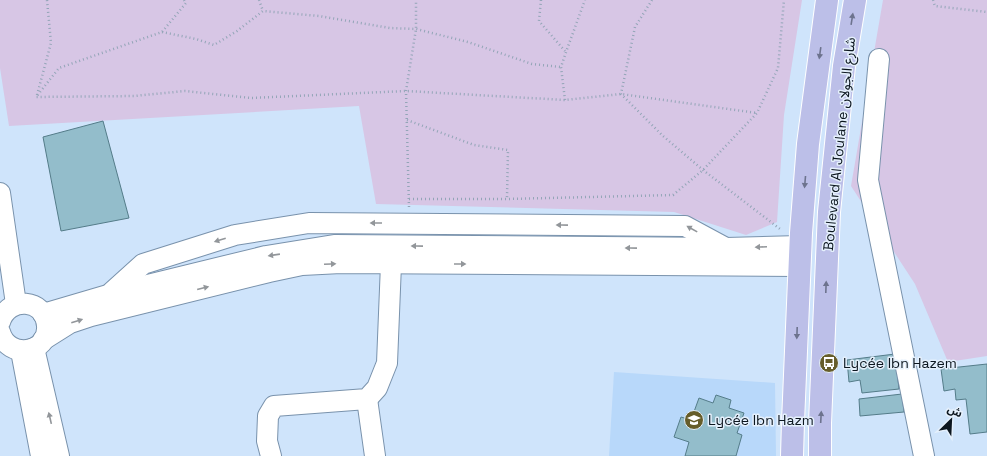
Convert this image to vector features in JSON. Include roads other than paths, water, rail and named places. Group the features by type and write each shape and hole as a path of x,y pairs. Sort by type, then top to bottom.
{"main road":[{"name":"Boulevard Al Joulane شارع الجولان","path":"792,456 800,248 808,144 827,0"},
{"name":"Boulevard Al Joulane شارع الجولان","path":"820,456 829,212 844,66 855,0"}],"street":[{"path":"879,59 868,180 924,456"},
{"path":"0,194 16,304"},
{"path":"111,294 143,264 236,235 309,223 685,226 726,248"},
{"path":"43,314 111,294 266,256 334,245 383,257 800,248"},
{"path":"10,337 269,272 302,266 341,263 383,257 726,248 800,248"},
{"path":"271,456 267,441 268,416 274,406 367,399 376,388 387,363 383,257"},
{"path":"10,337 46,333 47,325 43,314 32,305 27,304 16,304 4,312 10,337 42,455"},
{"path":"367,399 375,456"}],"place":[{"name":"Lycée Ibn Hazem","path":"829,363"},
{"name":"Lycée Ibn Hazm","path":"694,420"}]}
